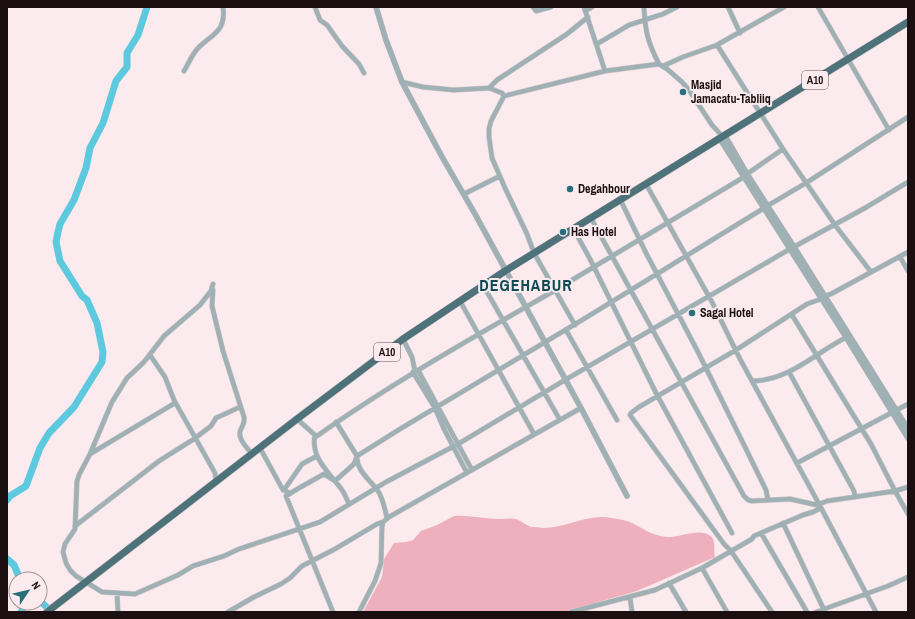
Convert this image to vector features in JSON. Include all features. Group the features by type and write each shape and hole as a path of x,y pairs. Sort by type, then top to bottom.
{"highway":[{"name":"A10","path":"47,612 403,339 483,285 573,228 723,138 908,22"}],"street":[{"path":"184,71 193,55 221,27 223,22 223,7"},
{"path":"315,7 320,20 327,25 342,46 359,64 364,73"},
{"path":"376,7 386,40 402,82 581,408 627,496"},
{"path":"533,7 536,11 551,7"},
{"path":"592,7 584,9 605,71"},
{"path":"644,7 647,37 651,49 661,65 689,90 712,125 723,138 848,336 908,438"},
{"path":"597,44 629,26 677,7"},
{"path":"728,7 740,33"},
{"path":"575,325 534,253 527,234 492,158 489,137 491,121 504,96 605,71 661,65 717,45 784,7"},
{"path":"818,7 889,130"},
{"path":"489,88 497,80 588,18"},
{"path":"717,45 806,183 871,272"},
{"path":"402,82 423,87 454,90 489,88 502,93 504,96"},
{"path":"335,481 354,464 357,456 575,325 806,183 908,117"},
{"path":"315,435 317,436 415,371 669,223 783,149"},
{"path":"464,194 500,176"},
{"path":"252,454 240,438 240,429 244,422 223,351 212,306 213,284 211,291 200,305 164,336 150,355 127,378 112,402 77,481 76,526 65,544 63,557 70,570 102,592 135,594 178,575 192,566 320,522 376,488 455,445 652,329 908,182"},
{"path":"646,184 687,255 752,381 876,612"},
{"path":"620,199 656,274 706,368 766,490 768,500"},
{"path":"591,218 744,496 748,500 790,499 820,506 855,497 895,491 908,487"},
{"path":"573,228 612,302 658,396 732,533"},
{"path":"772,612 731,551 724,544 631,418 631,413 736,350 807,304 831,294 908,252"},
{"path":"900,257 908,271"},
{"path":"483,285 522,356 560,420"},
{"path":"460,301 534,434"},
{"path":"792,315 871,444 908,514"},
{"path":"566,330 617,420"},
{"path":"752,381 760,381 790,372 848,336"},
{"path":"403,339 412,357 415,371 470,472"},
{"path":"150,355 165,377 175,402 194,439 215,473 216,483"},
{"path":"790,372 854,491 855,497"},
{"path":"90,454 175,402"},
{"path":"797,463 908,404"},
{"path":"76,526 159,461 194,439 211,426 216,418 240,407"},
{"path":"228,612 281,584 290,578 302,566 383,522 387,518 581,408"},
{"path":"894,412 908,429"},
{"path":"297,419 315,435"},
{"path":"336,422 357,456 357,461 369,481 381,496 387,518"},
{"path":"315,435 314,442 317,456 322,466 344,493 349,504"},
{"path":"260,448 271,470 284,490 290,493"},
{"path":"284,490 302,464 317,456"},
{"path":"333,612 286,496 324,474 335,481"},
{"path":"571,612 655,590 702,568 752,539 754,536 813,512 820,506"},
{"path":"359,612 375,581 381,563 383,522"},
{"path":"783,523 824,611"},
{"path":"761,533 807,612"},
{"path":"702,568 727,612"},
{"path":"816,612 824,611 908,577"},
{"path":"669,583 686,612"},
{"path":"118,594 118,612"},
{"path":"630,597 632,612"}],"shaded area":[{"path":"454,516 513,519 519,520 531,527 543,528 561,526 594,517 612,518 630,522 657,535 667,537 699,532 704,533 713,539 715,557 637,591 595,603 585,612 363,612 382,577 384,559 394,543 413,540 421,531"}],"waterway":[{"path":"7,500 10,496 26,486 40,448 49,433 74,407 102,362 103,352 97,323 87,300 82,296 60,261 56,242 60,224 74,200 86,168 90,148 103,123 116,81 127,67 127,53 138,35 147,7"},
{"path":"7,559 14,565 17,571"},
{"path":"48,608 52,612"}],"place":[{"name":"Masjid Jamacatu-Tabliiq","path":"683,92"},
{"name":"Degahbour","path":"570,189"},
{"name":"Has Hotel","path":"563,232"},
{"name":"Sagal Hotel","path":"692,313"}],"district":[{"name":"DEGEHABUR","path":"526,285"}]}
